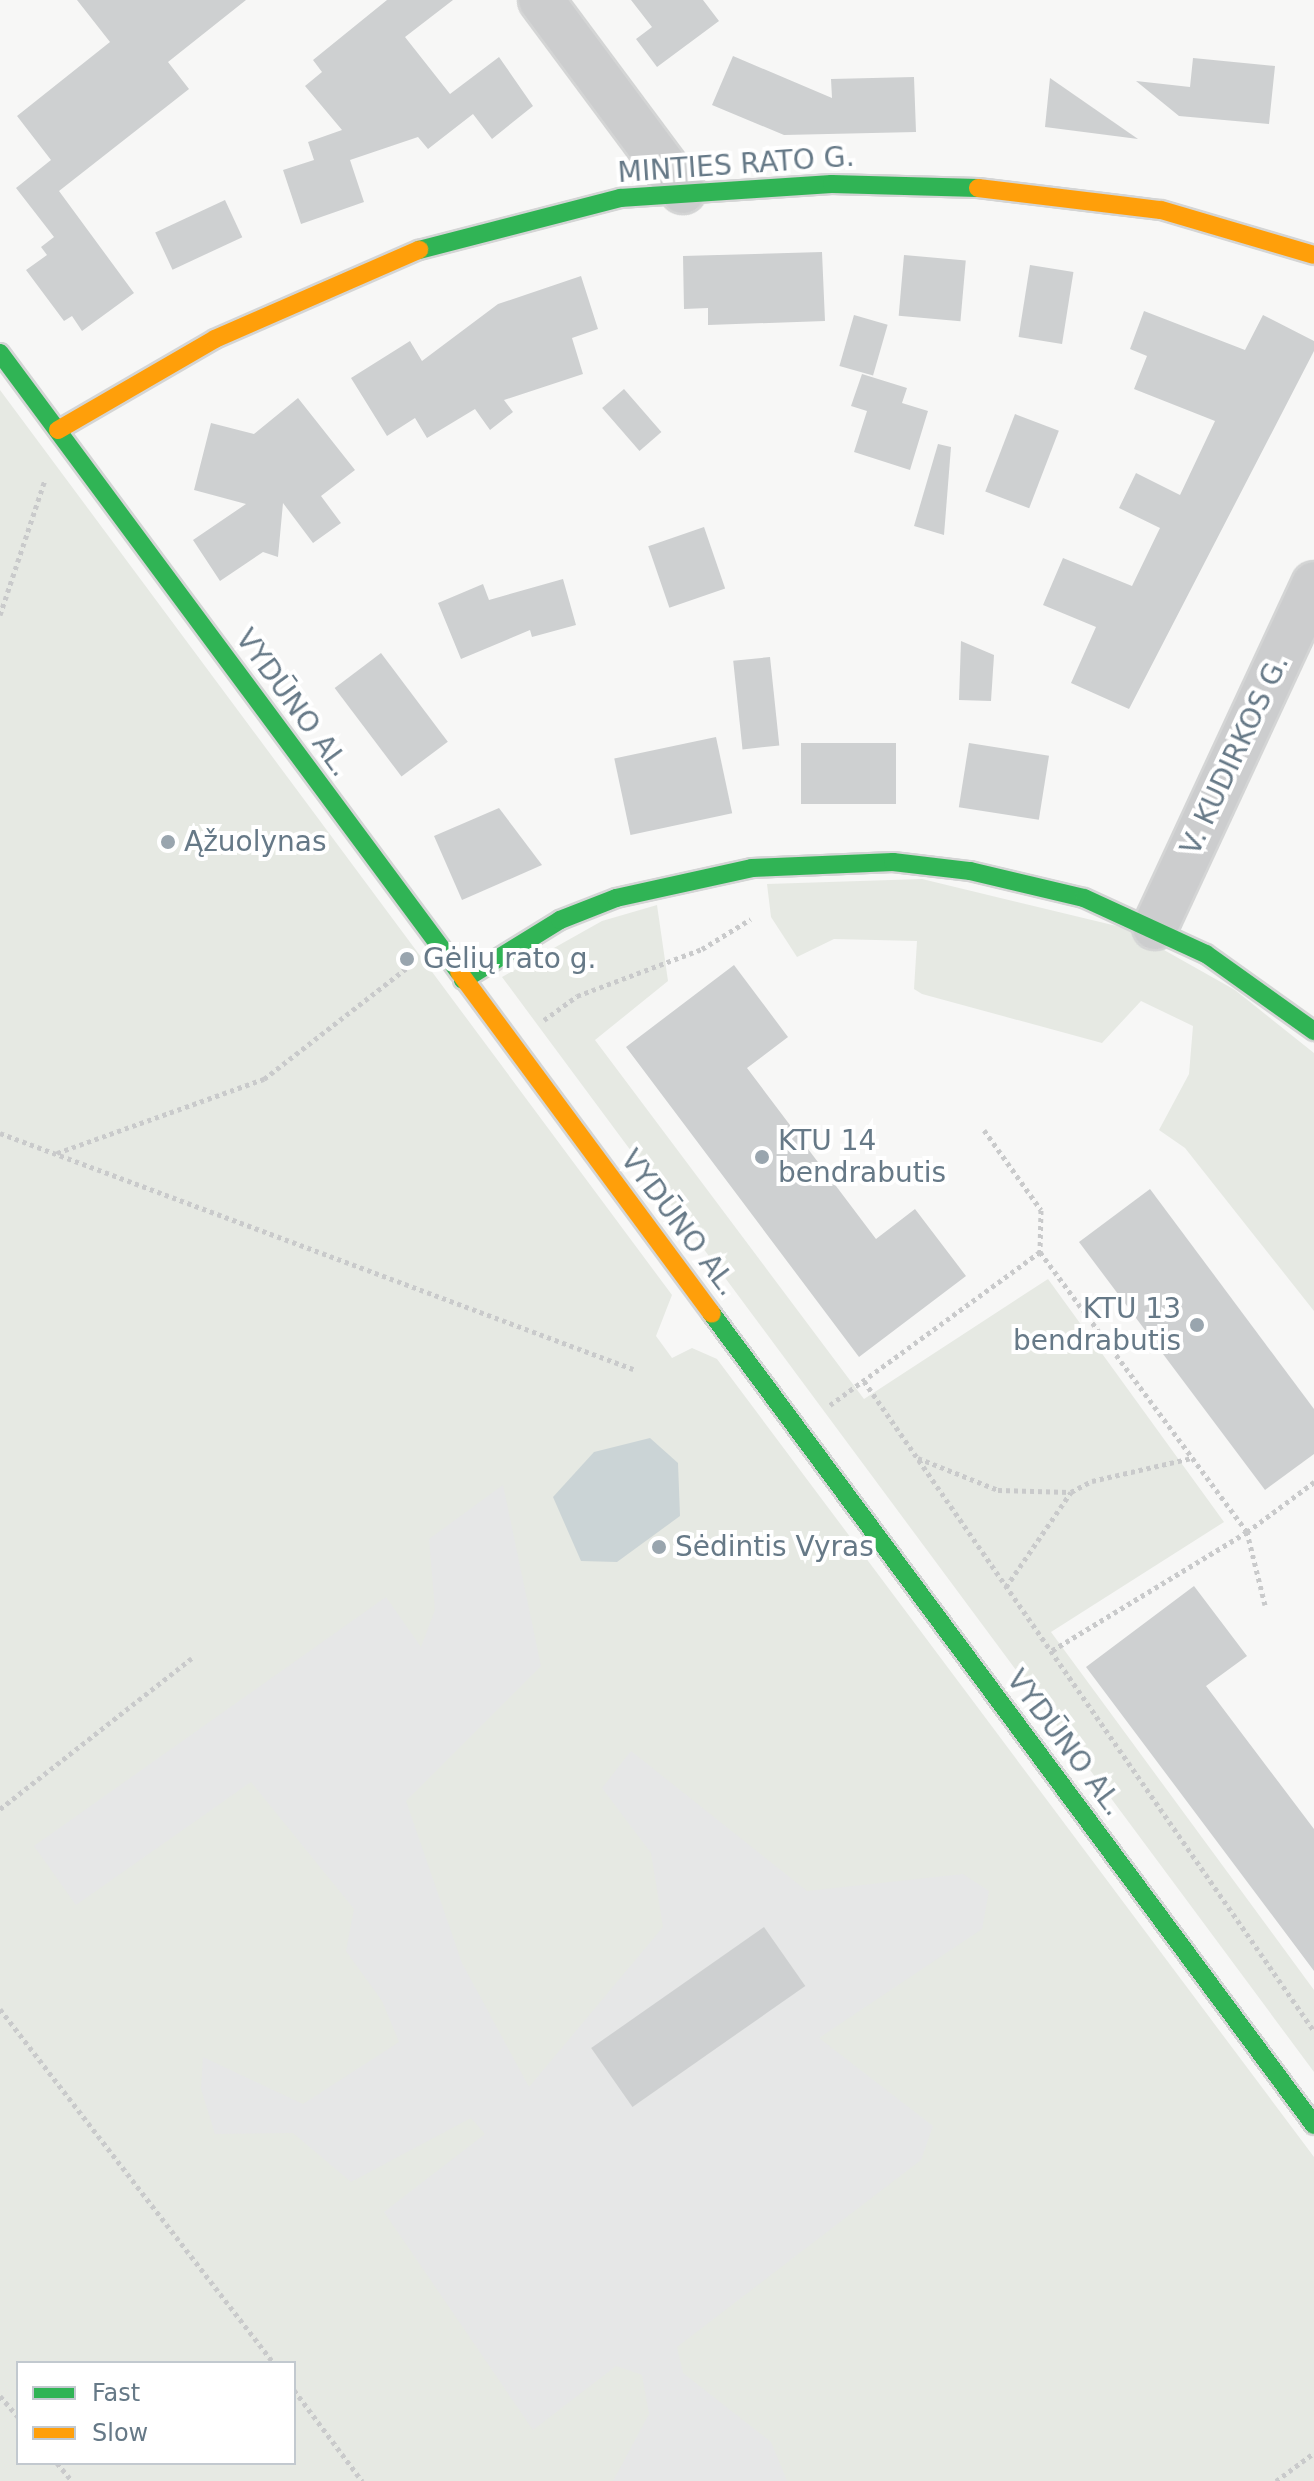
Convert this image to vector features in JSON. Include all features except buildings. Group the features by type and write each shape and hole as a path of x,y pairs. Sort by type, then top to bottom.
{"street":[{"path":"541,0 683,191"},
{"name":"MINTIES RATO G.","path":"59,432 215,339 393,257 568,210 683,191 832,184 1020,189 1161,210 1314,255"},
{"name":"VYDŪNO AL.","path":"0,353 1314,2125"},
{"name":"V. KUDIRKOS G.","path":"1155,927 1314,584"},
{"path":"463,980 560,920 616,898 718,874 843,861 970,871 1084,898 1155,927 1255,985 1314,1031"}],"path":[{"path":"0,615 59,432"},
{"path":"510,1044 577,996 702,949 751,919"},
{"path":"56,1153 264,1079 437,945"},
{"path":"984,1130 1041,1210 1040,1252 1247,1532 1265,1605"},
{"path":"0,1133 633,1369"},
{"path":"797,1429 1040,1252"},
{"path":"864,1381 1314,2031"},
{"path":"916,1457 998,1490 1071,1492"},
{"path":"1006,1587 1071,1492 1092,1481 1192,1458"},
{"path":"1050,1652 1247,1532 1314,1482"},
{"path":"0,1809 192,1658"},
{"path":"0,2009 272,2361"},
{"path":"296,2393 362,2481"},
{"path":"0,2396 16,2415"},
{"path":"1276,2481 1314,2453"},
{"path":"59,2465 72,2481"}],"shaded area":[{"path":"0,390 672,1295 656,1336 672,1358 692,1348 717,1359 1314,2157 1314,2481 787,2481 771,2442 683,2373 677,2347 921,2160 933,2126 819,2038 982,1929 989,1891 963,1874 807,1891 631,1751 602,1788 651,1853 663,1927 529,2087 462,1963 406,1801 541,1666 503,1485 429,1539 435,1610 421,1647 386,1597 34,1846 76,1905 251,1782 354,1909 346,1951 382,2001 399,2042 303,2104 203,2057 201,2089 215,2134 293,2133 351,2182 471,2118 485,2134 384,2212 533,2430 616,2366 642,2375 649,2414 613,2481 0,2481"},
{"path":"922,879 1125,928 1235,990 1314,1053 1314,1311 1185,1148 1159,1130 1189,1074 1193,1026 1141,1001 1102,1043 922,994 914,989 917,941 834,939 797,957 771,917 767,884"},
{"path":"657,905 668,981 595,1040 864,1399 1048,1279 1224,1522 1051,1632 1314,1990 1314,2072 502,977 602,921"},
{"path":"672,1359 1314,2231 1146,2481 375,2481 296,2366 296,2361 293,2361 0,1845"},
{"path":"650,1438 678,1463 680,1516 617,1562 581,1561 553,1497 594,1452"}],"traffic: fast":[{"path":"419,250 620,198 832,184 978,188"},
{"path":"0,353 459,972"},
{"path":"463,980 560,920 616,898 752,868 893,862 970,871 1084,898 1206,954 1314,1031"},
{"path":"712,1314 1314,2125"}],"traffic: slow":[{"path":"978,188 1161,210 1314,255"},
{"path":"58,430 215,339 419,250"},
{"path":"459,972 712,1314"}],"place":[{"name":"Ąžuolynas","path":"168,842"},
{"name":"Gėlių rato g.","path":"407,959"},
{"name":"KTU 14 bendrabutis","path":"762,1157"},
{"name":"KTU 13 bendrabutis","path":"1197,1325"},
{"name":"Sėdintis Vyras","path":"659,1547"}]}
